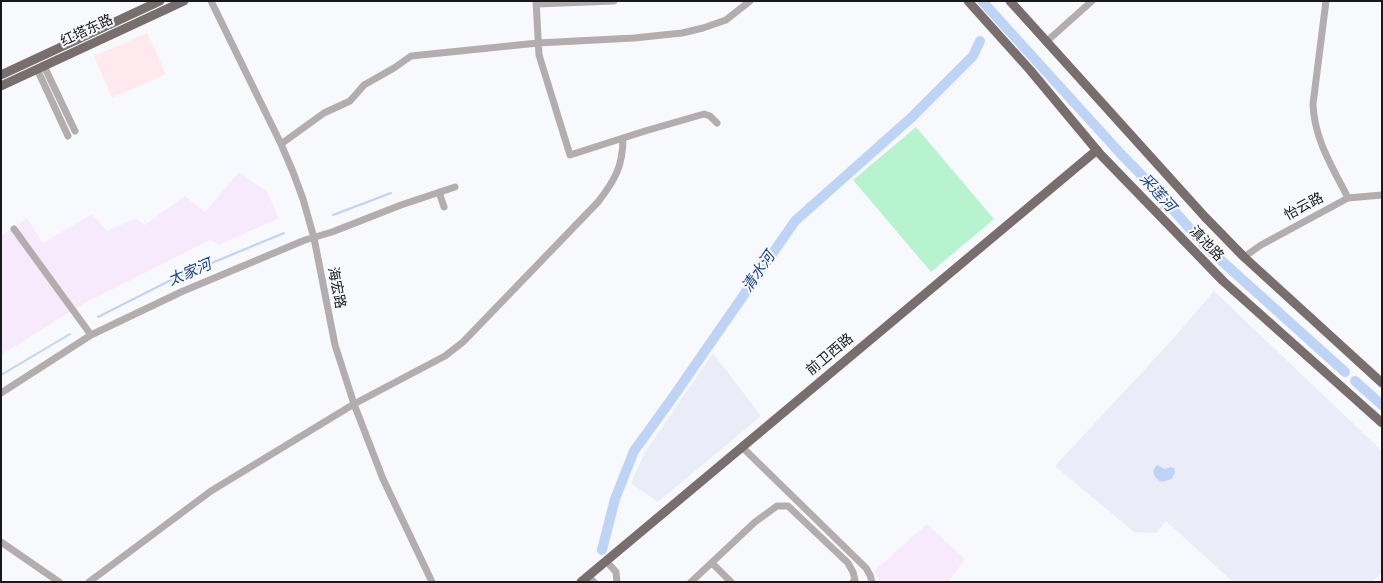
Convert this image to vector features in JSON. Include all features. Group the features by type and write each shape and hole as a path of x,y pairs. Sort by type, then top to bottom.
{"main road":[{"name":"红塔东路","path":"1,75 160,1"},
{"name":"红塔东路","path":"1,86 184,1"},
{"name":"滇池路","path":"968,1 1030,70 1099,152 1223,281 1382,423"},
{"name":"滇池路","path":"1010,1 1178,189 1244,257 1382,383"},
{"name":"前卫西路","path":"589,580 1099,152"}],"street":[{"name":"海宏路","path":"211,1 281,144 303,198 314,238 335,345 354,404 383,479 432,582"},
{"path":"614,1 536,3 539,55 570,155 704,114 710,116 717,123"},
{"path":"281,144 324,113 350,101 364,85 411,56 538,43 634,38 682,33 726,20 750,1"},
{"path":"1046,42 1092,1"},
{"path":"1326,1 1313,116 1317,136 1348,198"},
{"path":"40,68 76,132"},
{"path":"40,68 68,136"},
{"path":"89,582 210,491 354,404 445,356 463,342 598,202 619,169 623,150 623,138"},
{"path":"1,393 91,335 181,292 314,238 455,187"},
{"path":"439,192 444,207"},
{"name":"怡云路","path":"1244,257 1261,245 1348,198 1382,195"},
{"path":"14,229 91,335"},
{"path":"744,449 866,568 872,582"},
{"path":"691,582 762,517 777,506 788,506 848,563 853,572 855,580 853,582"},
{"path":"1,542 59,582"},
{"path":"608,563 616,572 617,582"},
{"path":"712,563 731,582"}],"shaded area":[{"path":"147,33 166,74 112,98 94,56"},
{"path":"239,172 267,192 279,218 219,245 210,240 83,304 1,355 1,236 27,218 43,243 92,214 107,231 136,218 145,225 185,196 205,212"},
{"path":"1214,291 1382,451 1382,573 1372,582 1233,582 1166,521 1156,533 1134,532 1055,466 1172,340"},
{"path":"713,353 761,416 658,502 631,483 645,452"},
{"path":"927,524 965,559 952,577 947,582 880,582 874,571"}],"green space":[{"path":"916,127 994,219 931,272 853,180"}],"water":[{"path":"1157,465 1165,469 1174,468 1175,472 1172,479 1161,482 1156,478 1153,472"}],"waterway":[{"name":"采莲河","path":"982,1 1156,190 1204,245 1345,372"},
{"name":"清水河","path":"602,550 615,499 634,451 795,221 912,117 973,56 980,41"},
{"name":"太家河","path":"333,215 391,193"},
{"path":"1159,210 1167,203"},
{"name":"太家河","path":"98,317 173,279 284,233"},
{"name":"太家河","path":"1,375 70,334"},
{"name":"采莲河","path":"1355,381 1382,405"}]}
